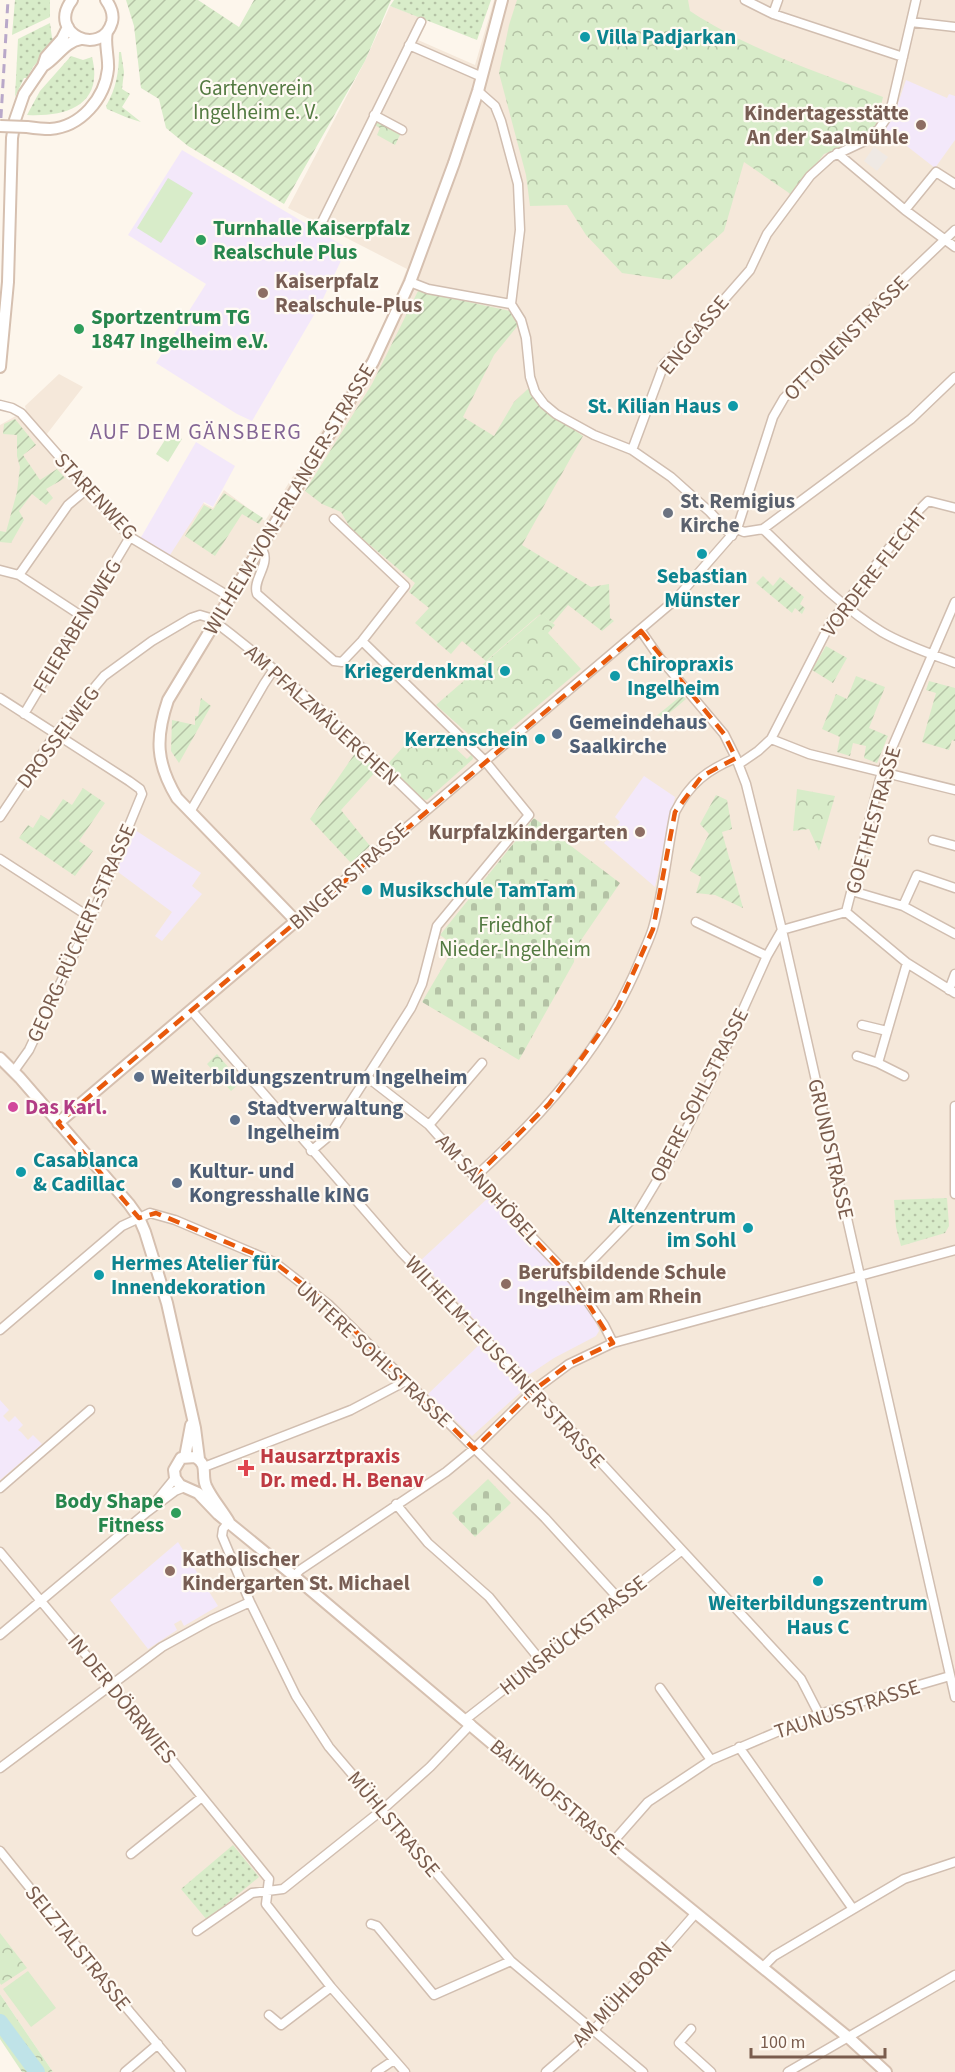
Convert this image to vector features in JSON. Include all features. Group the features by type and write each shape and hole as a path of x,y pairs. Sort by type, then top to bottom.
{"main road":[{"path":"0,126 51,129 68,124 82,116 99,98 107,74 107,32 113,16 106,0"},
{"name":"WILHELM-VON-ERLANGER-STRASSE","path":"296,921 177,798 168,782 162,763 159,734 168,700 374,362 410,282 454,163 478,91 502,0"},
{"path":"67,3 65,16 68,27 74,35 97,45 102,52 107,74"},
{"path":"0,367 8,282 13,129 24,94 43,66 46,57 62,39 68,27"},
{"path":"43,66 52,61 72,41 99,38 107,32"},
{"name":"BINGER STRASSE","path":"58,1123 296,921"},
{"path":"0,1058 14,1071 139,1218"},
{"name":"BAHNHOFSTRASSE","path":"139,1218 167,1303 205,1483 229,1522"},
{"path":"186,1457 191,1416"},
{"path":"175,1478 175,1466 181,1458 186,1457 202,1463"},
{"name":"BAHNHOFSTRASSE","path":"175,1478 187,1488 198,1493 218,1515 294,1576 695,1914 849,2038 886,2072"},
{"path":"187,1488 198,1485 204,1478"}],"street":[{"path":"745,0 773,14 903,57"},
{"path":"773,14 778,0"},
{"name":"ENGGASSE","path":"632,450 664,364 686,343 750,270 768,234 810,176 837,153 865,141 879,129 887,117 916,0"},
{"path":"911,21 955,27"},
{"path":"319,228 422,22"},
{"path":"409,45 482,77"},
{"path":"478,91 495,106 518,184 520,230 511,304 521,320 532,385 540,399 556,414 594,435 632,450 671,477 735,532 763,530 911,419 955,377"},
{"path":"374,115 402,129"},
{"path":"837,153 905,210 955,247"},
{"path":"905,210 936,172 955,184"},
{"name":"OTTONENSTRASSE","path":"735,532 772,417 784,398 875,306 955,230"},
{"path":"410,282 428,289 511,304"},
{"name":"STARENWEG","path":"0,405 21,413 130,537 230,597"},
{"path":"19,575 68,505 87,489"},
{"name":"VORDERE FLECHT","path":"771,739 831,622 920,510 928,501 955,508"},
{"path":"259,549 266,555 256,587 257,594 338,663 345,660 362,641 405,586 334,519"},
{"path":"763,530 845,605 882,632 955,663"},
{"name":"BINGER STRASSE","path":"296,921 641,631 675,600 735,532"},
{"name":"FEIERABENDWEG","path":"24,714 130,537"},
{"path":"0,570 19,575 83,617"},
{"name":"GOETHESTRASSE","path":"782,930 846,912 882,771 955,602"},
{"name":"DROSSELWEG","path":"0,817 56,733 95,685 123,660 191,618 204,616 214,622"},
{"name":"AM PFALZMÄUERCHEN","path":"214,622 274,669 369,754 427,810"},
{"name":"GRUNDSTRASSE","path":"641,631 659,657 724,734 737,761 756,818 955,1697"},
{"path":"311,1151 329,1136 411,1008 422,984 437,926 529,815 485,761 362,641"},
{"path":"190,812 274,669"},
{"path":"0,698 56,733"},
{"name":"GEORG-RÜCKERT-STRASSE","path":"14,1071 29,1050 91,918 141,791 56,733"},
{"path":"475,1177 514,1142 549,1104 575,1072 618,1006 653,929 675,812 683,796 702,776 711,769 737,761 758,751 771,739 809,754 955,790"},
{"path":"933,840 955,846"},
{"path":"0,859 91,918"},
{"path":"903,906 917,875 955,888"},
{"path":"852,891 903,906 955,934"},
{"path":"846,912 907,963 952,991 955,974"},
{"path":"696,922 767,956"},
{"name":"OBERE SOHLSTRASSE","path":"573,1280 637,1214 679,1144 767,956 782,930"},
{"path":"878,1063 907,963"},
{"name":"WILHELM-LEUSCHNER-STRASSE","path":"190,1010 401,1252 534,1390 801,1679 819,1714"},
{"path":"862,1025 887,1031"},
{"path":"857,1056 904,1076"},
{"path":"429,1125 482,1063"},
{"name":"AM SANDHÖBEL","path":"367,1077 429,1125 573,1280 604,1324 613,1344"},
{"path":"955,1106 955,1194"},
{"name":"UNTERE SOHLSTRASSE","path":"139,1218 156,1213 274,1262 328,1304 545,1518 619,1599"},
{"path":"0,1330 122,1226 139,1218"},
{"path":"294,1576 396,1504 446,1472 474,1449 534,1390 568,1364 613,1344 955,1250"},
{"path":"202,1463 351,1410 406,1381"},
{"path":"0,1488 90,1410"},
{"path":"147,1512 175,1478"},
{"path":"0,1635 147,1512 175,1491 187,1488"},
{"path":"396,1504 428,1543 489,1597 541,1661"},
{"name":"MÜHLSTRASSE","path":"229,1522 222,1532 224,1543 250,1602 296,1696 329,1747 511,1961 643,2072"},
{"name":"HUNSRÜCKSTRASSE","path":"268,1892 283,1889 382,1810 430,1767 468,1722 541,1661 681,1551"},
{"name":"IN DER DÖRRWIES","path":"0,1552 42,1600 269,1879 266,1904 331,1987 405,2072"},
{"path":"0,1768 162,1647 250,1602"},
{"name":"TAUNUSSTRASSE","path":"611,1844 648,1802 711,1760 819,1714 950,1676"},
{"path":"660,1688 711,1760"},
{"path":"739,1747 853,1909"},
{"path":"131,1854 202,1797"},
{"name":"SELZTALSTRASSE","path":"0,1851 181,2072"},
{"path":"763,1967 769,1960 904,1879 955,1862"},
{"path":"196,1931 252,1893 268,1892"},
{"name":"AM MÜHLBORN","path":"546,2072 593,2031 695,1914"},
{"path":"371,1924 377,1926 434,1995 511,1961"},
{"path":"788,2072 955,1975"},
{"path":"269,2015 281,2025 331,1987"},
{"path":"691,2029 679,2043 711,2072"},
{"path":"124,2072 158,2044"},
{"path":"376,2072 394,2060"}],"highlighted area":[{"path":"641,631 724,734 736,758 702,776 675,812 653,929 618,1007 549,1104 475,1177 573,1280 613,1343 569,1364 534,1390 474,1449 328,1304 274,1262 156,1213 139,1218 58,1123"}],"shaded area":[{"path":"494,0 955,0 955,2072 53,2072 0,1994 0,425 26,410 25,406 59,374 83,387 40,443 123,537 163,564 203,503 213,508 224,490 265,521 378,340 407,269 288,208 365,61 390,6 428,20 418,40 475,65"},
{"name":"Kindertagesstätte An der Saalmühle","path":"906,80 947,98 949,94 955,96 955,140 935,168 885,129 895,112"},
{"path":"874,147 888,157 877,171 864,161"},
{"name":"Kaiserpfalz Realschule-Plus","path":"182,150 347,248 321,303 252,421 156,363 206,284 128,235"},
{"path":"196,442 235,466 213,507 204,502 170,555 140,539"},
{"name":"Kurpfalzkindergarten","path":"644,776 675,797 655,887 604,843 620,822 615,817"},
{"path":"132,828 201,873 192,886 202,894 162,941 155,936 172,912 114,869"},
{"name":"Berufsbildende Schule Ingelheim am Rhein","path":"488,1198 560,1272 593,1316 599,1331 596,1336 554,1358 530,1374 524,1373 420,1261"},
{"path":"479,1345 522,1391 472,1436 428,1394"},
{"path":"0,1400 9,1410 3,1416 9,1422 15,1416 23,1425 18,1430 28,1440 33,1435 42,1444 0,1480"},
{"name":"Katholischer Kindergarten St. Michael","path":"178,1542 218,1606 184,1626 181,1620 174,1624 177,1630 148,1649 110,1600"}],"green space":[{"path":"15,0 50,0 50,17 12,35"},
{"name":"Gartenverein Ingelheim e. V.","path":"126,0 198,0 239,27 254,0 391,0 365,61 284,204 188,146 166,128 159,99 141,88 134,26"},
{"path":"394,0 491,0 477,40 390,6"},
{"path":"517,0 688,0 690,11 760,49 883,97 874,135 824,154 792,195 744,162 724,231 670,280 622,273 586,235 567,205 530,206 526,175 499,73"},
{"path":"50,23 52,38 56,41 33,67 27,78 24,78 15,97 18,39"},
{"path":"119,52 121,52 124,72 122,89 130,94 122,107 141,122 107,109 106,106 116,80"},
{"path":"71,56 83,60 92,57 93,87 87,97 79,105 56,114 27,115 40,91"},
{"path":"376,119 401,133 395,145 377,135 380,128 373,124"},
{"path":"168,178 193,193 161,243 137,228"},
{"path":"418,291 510,311 519,324 494,355 463,417 494,436 514,402 530,387 548,412 583,436 522,545 591,587 609,584 610,618 614,621 602,631 568,605 553,623 540,614 486,661 462,641 451,654 415,623 429,608 409,592 415,583 351,529 341,512 322,504 305,491 372,384"},
{"path":"15,419 36,445 23,455 40,480 57,469 65,478 46,489 53,498 46,505 32,494 19,511 24,520 11,543 0,542 0,531 6,532 17,492 20,467 17,456 17,435 3,434 4,424"},
{"path":"170,432 182,439 168,462 156,454"},
{"path":"224,493 263,518 259,524 242,514 215,556 185,536 204,505 213,510"},
{"path":"763,576 773,586 780,577 804,597 800,604 805,608 802,614 795,608 792,613 756,583"},
{"path":"541,614 555,625 548,633 581,669 502,736 500,735 489,747 484,748 436,705"},
{"path":"826,646 847,658 833,683 812,670"},
{"path":"856,676 885,687 869,728 888,736 877,763 864,758 866,746 853,743 850,756 837,752 840,737 822,729 836,694 847,699"},
{"path":"929,681 955,688 955,741 952,740 949,750 922,742 936,693 926,690"},
{"path":"682,695 686,699 666,716 671,722 665,728 654,718"},
{"path":"201,698 211,706 179,763 171,751 172,720 195,725 195,716 198,716"},
{"path":"437,731 467,759 472,754 473,759 427,800 421,799 386,766 404,746 421,748"},
{"path":"358,749 379,768 341,810 370,846 351,863 310,819"},
{"path":"83,788 105,803 79,841 93,851 75,876 19,838 28,825 33,828 41,815 49,820 63,799 72,805"},
{"path":"797,789 835,796 819,851 809,829 793,831"},
{"path":"716,795 727,800 732,829 722,832 743,908 715,895 696,893 701,877 690,871 709,834 700,824"},
{"name":"Friedhof Nieder-Ingelheim","path":"534,818 620,883 575,949 574,962 519,1060 422,1002 455,946 440,935"},
{"path":"217,1054 241,1082 231,1091 207,1064"},
{"path":"947,1198 949,1226 945,1233 901,1246 896,1227 894,1200"},
{"path":"488,1479 511,1503 475,1537 452,1513"},
{"path":"233,1845 259,1877 207,1920 181,1889"},
{"path":"0,1933 27,1968 1,1985 0,1983"},
{"path":"28,1971 56,2008 31,2027 3,1989"},
{"path":"0,1994 53,2072 22,2072 0,2039"}],"waterway":[{"path":"0,2022 37,2072"}],"railway":[{"path":"0,133 8,0"}],"place":[{"name":"Villa Padjarkan","path":"585,37"},
{"name":"Kindertagesstätte An der Saalmühle","path":"921,125"},
{"name":"Turnhalle Kaiserpfalz Realschule Plus","path":"201,240"},
{"name":"Kaiserpfalz Realschule-Plus","path":"263,293"},
{"name":"Sportzentrum TG 1847 Ingelheim e.V.","path":"79,329"},
{"name":"St. Kilian Haus","path":"733,406"},
{"name":"St. Remigius Kirche","path":"668,513"},
{"name":"Sebastian Münster","path":"702,554"},
{"name":"Kriegerdenkmal","path":"505,671"},
{"name":"Chiropraxis Ingelheim","path":"615,676"},
{"name":"Gemeindehaus Saalkirche","path":"557,734"},
{"name":"Kerzenschein","path":"540,739"},
{"name":"Kurpfalzkindergarten","path":"640,832"},
{"name":"Musikschule TamTam","path":"367,890"},
{"name":"Weiterbildungszentrum Ingelheim","path":"139,1077"},
{"name":"Das Karl.","path":"13,1107"},
{"name":"Stadtverwaltung Ingelheim","path":"235,1120"},
{"name":"Casablanca & Cadillac","path":"21,1172"},
{"name":"Kultur- und Kongresshalle kING","path":"177,1183"},
{"name":"Altenzentrum im Sohl","path":"748,1228"},
{"name":"Hermes Atelier für Innendekoration","path":"99,1275"},
{"name":"Berufsbildende Schule Ingelheim am Rhein","path":"506,1284"},
{"name":"Hausarztpraxis Dr. med. H. Benav","path":"246,1468"},
{"name":"Body Shape Fitness","path":"176,1513"},
{"name":"Katholischer Kindergarten St. Michael","path":"170,1571"},
{"name":"Weiterbildungszentrum Haus C","path":"818,1581"}],"district":[{"name":"AUF DEM GÄNSBERG","path":"196,432"}]}
